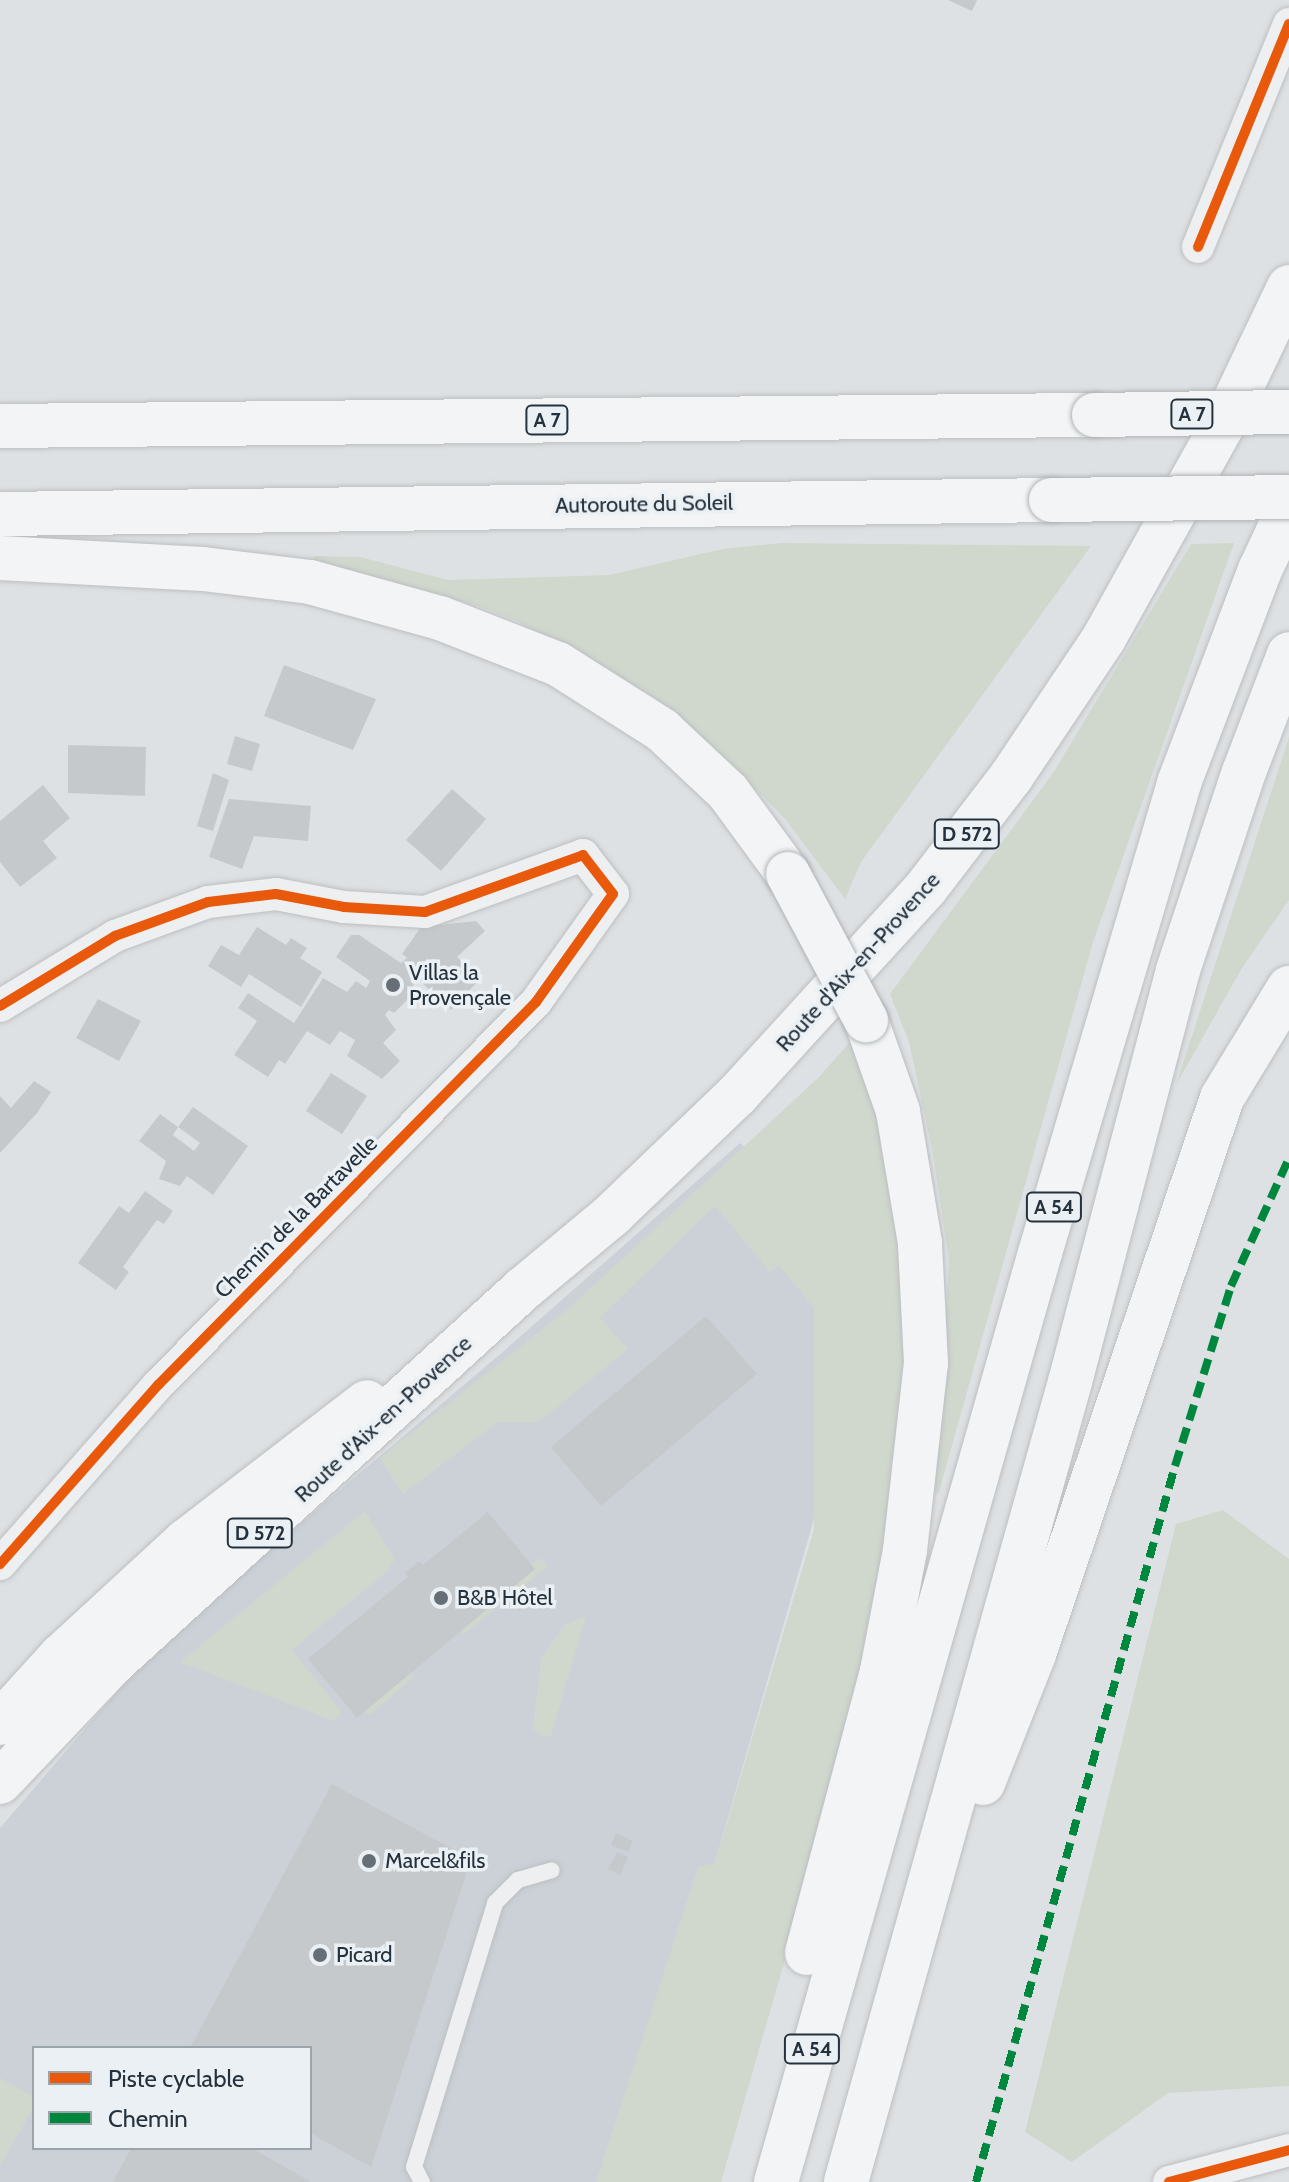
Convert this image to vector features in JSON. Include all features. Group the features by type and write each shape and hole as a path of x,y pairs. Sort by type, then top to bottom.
{"main road":[{"name":"Route d'Aix-en-Provence","path":"0,1782 113,1663 524,1288 613,1214 748,1084 926,888 1002,789 1104,638 1227,417 1289,287"},
{"name":"A 7","path":"0,426 1289,412"},
{"name":"Autoroute du Soleil","path":"0,514 1289,497"},
{"name":"A 54","path":"776,2182 849,1916 1179,783 1260,570 1289,508"},
{"path":"0,558 203,569 310,582 440,618 558,664 662,730 728,792 788,874 866,1020 898,1111 920,1243 926,1363 905,1550 882,1671 744,2182"},
{"name":"A 54","path":"846,2182 1066,1396 1178,970 1244,772 1289,654"},
{"path":"888,2028 1034,1654 1222,1098 1289,988"},
{"name":"Route d'Aix-en-Provence","path":"0,1723 61,1656 186,1541 297,1453 524,1288"},
{"path":"765,2182 828,1879"}],"street":[{"path":"1198,247 1289,24"},
{"name":"Chemin de la Bartavelle","path":"0,1006 115,936 208,902 276,894 344,907 425,912 583,855 613,894 536,1002 158,1385 0,1564"},
{"path":"1169,2182 1289,2150"}],"lane":[{"path":"422,2182 414,2167 495,1903 518,1880 552,1870"}],"shaded area":[{"path":"781,543 1091,546 861,862 845,899 785,819 727,760 655,698 590,659 515,620 472,604 312,565 314,556 360,557 448,580 609,575 723,549"},
{"path":"1234,543 1093,942 939,1492 935,1494 949,1260 932,1149 909,1042 890,994 1053,773 1191,544"},
{"path":"1289,737 1289,900 1242,968 1176,1085"},
{"path":"857,1034 885,1116 911,1337 903,1446 843,1758 721,2182 596,2182 698,1867 715,1863 814,1529 814,1308 779,1265 770,1272 715,1206 600,1318 628,1349 539,1422 498,1422 403,1494 380,1458 569,1308 818,1078"},
{"path":"740,1143 762,1164 875,1307 623,2182 0,2182 0,1828 157,1645 505,1350"},
{"path":"1223,1510 1289,1559 1289,2086 1168,2093 1072,2162 1025,2132 1176,1524"},
{"path":"365,1511 395,1560 389,1565 391,1568 292,1650 342,1712 334,1721 180,1662"},
{"path":"539,1558 548,1566 463,1635 457,1629"},
{"path":"586,1616 551,1736 541,1736 533,1729 541,1658 565,1625"},
{"path":"405,1668 414,1677 371,1714 356,1710"},
{"path":"0,2078 32,2096 32,2110 0,2165"}],"building":[{"path":"948,0 977,0 972,11"},
{"path":"284,665 376,699 353,750 264,716"},
{"path":"235,736 260,744 252,771 227,764"},
{"path":"68,745 146,747 145,796 68,793"},
{"path":"213,773 229,780 213,831 197,826"},
{"path":"43,785 70,818 43,841 57,858 20,887 0,862 0,821"},
{"path":"452,789 486,819 441,871 406,840"},
{"path":"229,799 311,806 308,841 254,836 242,869 209,857"},
{"path":"476,921 485,931 457,957 480,979 451,1010 418,979 413,985 416,991 394,1013 389,1010 385,1015 396,1030 383,1043 400,1061 382,1079 347,1056 355,1040 340,1031 330,1045 307,1031 285,1064 279,1060 268,1077 234,1055 257,1021 238,1008 248,993 294,1023 323,978 347,992 356,981 366,988 370,981 336,957 351,935 359,935 401,963 407,958 402,954 421,927"},
{"path":"257,927 286,945 291,938 307,948 300,958 322,972 301,1007 249,974 241,987 208,966 221,945 239,955"},
{"path":"98,999 141,1021 119,1061 76,1038"},
{"path":"331,1073 367,1096 342,1134 306,1111"},
{"path":"34,1081 51,1092 37,1113 0,1153 0,1096 11,1108"},
{"path":"193,1107 248,1146 213,1195 187,1176 180,1186 159,1179 166,1161 139,1141 160,1114 178,1127","holes":["178,1127 200,1143 194,1151 173,1135"]},
{"path":"145,1191 173,1211 164,1224 157,1220 123,1267 129,1272 116,1290 78,1263 119,1206 129,1213"},
{"path":"706,1316 757,1374 601,1506 551,1447"},
{"name":"B&B Hôtel","path":"488,1512 535,1569 357,1718 308,1659 408,1577 405,1573 419,1561 423,1565"},
{"path":"332,1784 471,1859 371,2167 312,2134 312,2046 191,2046"},
{"path":"616,1833 633,1841 628,1852 611,1845"},
{"path":"617,1852 628,1857 620,1875 608,1869"},
{"path":"130,2150 255,2150 311,2182 113,2182"}],"marked path":[{"path":"976,2182 1175,1466 1231,1286 1289,1158"}],"cycle path":[{"path":"1198,247 1289,24"},
{"path":"0,1006 115,936 208,902 276,894 344,907 425,912 583,855 613,894 536,1002 158,1385 0,1564"},
{"path":"1169,2182 1289,2150"}],"place":[{"name":"Villas la Provençale","path":"393,985"},
{"name":"B&B Hôtel","path":"441,1598"},
{"name":"Marcel&fils","path":"369,1861"},
{"name":"Picard","path":"320,1955"}]}
